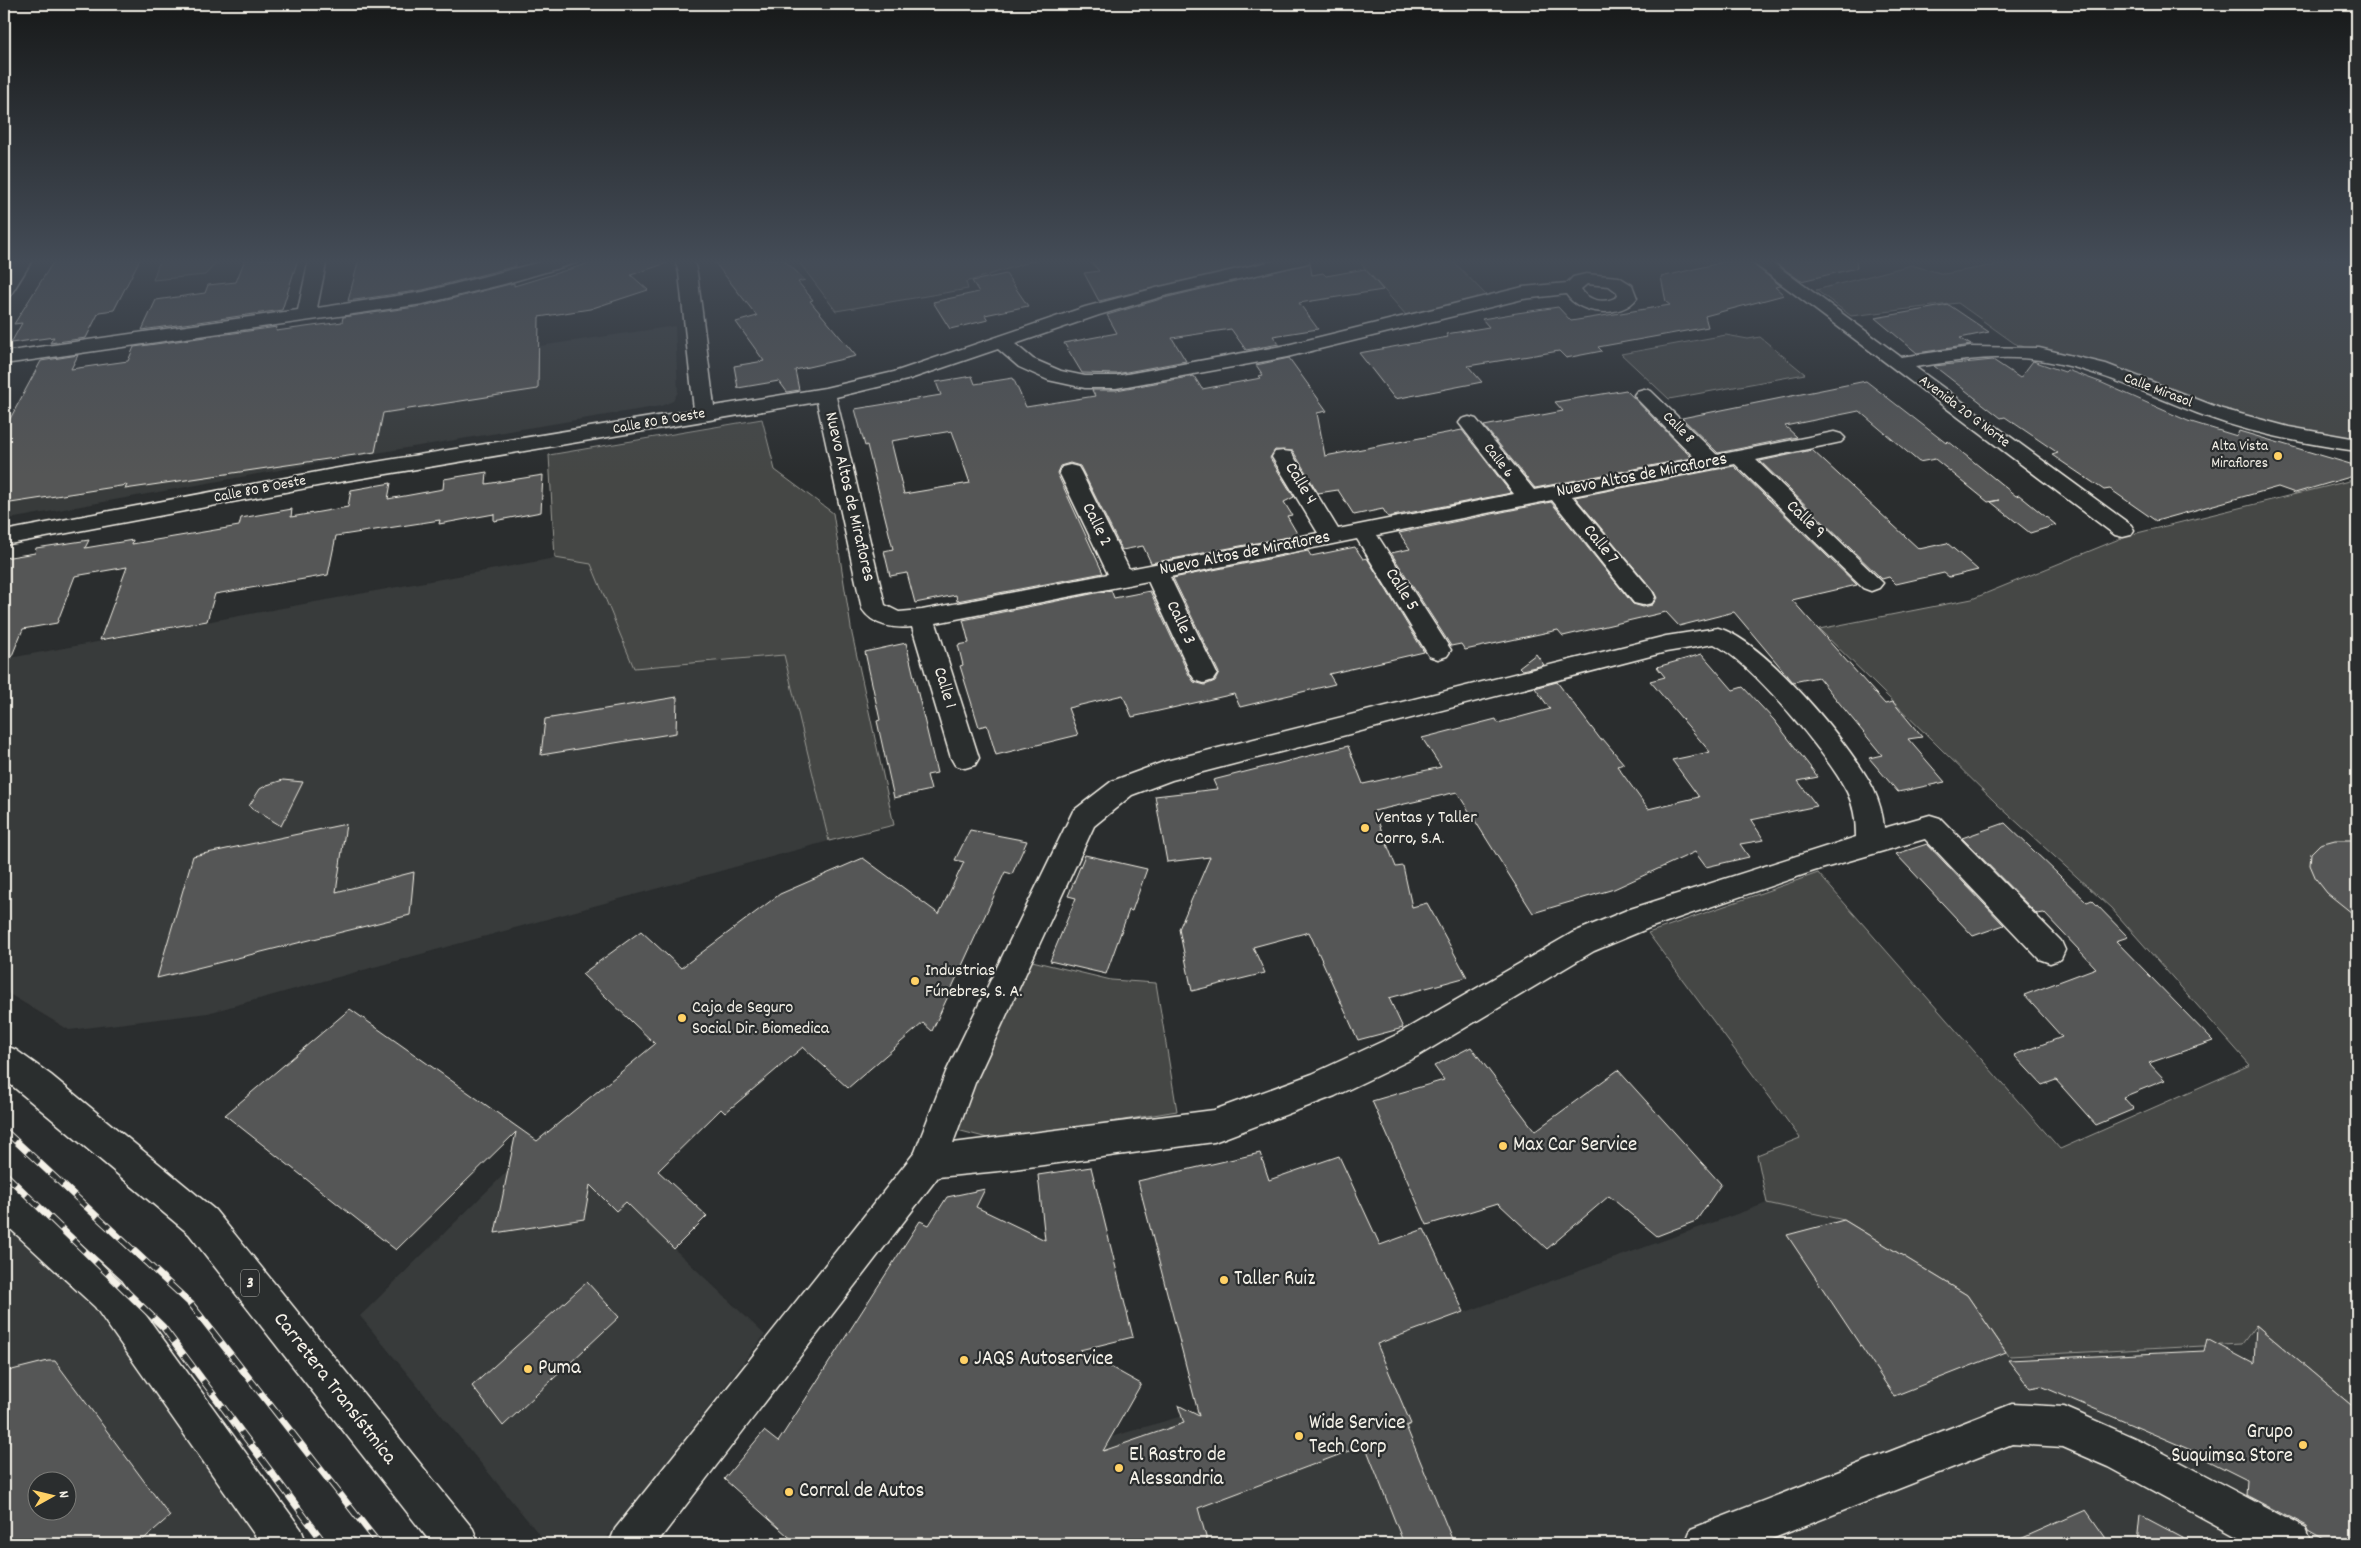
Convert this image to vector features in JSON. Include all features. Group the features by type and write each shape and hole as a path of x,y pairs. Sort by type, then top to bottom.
{"street":[{"path":"4,358 192,331"},
{"path":"695,331 705,414"},
{"name":"Calle 80 B Oeste","path":"4,538 333,476 826,394 900,376 1033,331"},
{"path":"1001,342 1026,362 1055,376 1085,382 1116,382 1287,351 1369,331"},
{"name":"Avenida 20 G Norte","path":"1855,331 2123,530"},
{"name":"Calle Mirasol","path":"1898,363 1971,353 2039,354 2098,368 2214,413 2287,433 2357,445"},
{"name":"Nuevo Altos de Miraflores","path":"826,394 874,609 895,620 922,618 1834,438"},
{"name":"Calle 8","path":"1644,395 1712,462"},
{"name":"Calle 6","path":"1469,423 1528,498"},
{"name":"Calle 9","path":"1739,456 1871,583"},
{"name":"Calle 4","path":"1283,457 1332,537"},
{"name":"Calle 2","path":"1070,472 1122,579"},
{"name":"Calle 7","path":"1557,492 1643,597"},
{"name":"Calle 5","path":"1363,531 1438,650"},
{"name":"Calle 3","path":"1156,572 1204,674"},
{"name":"Calle 1","path":"922,618 965,758"},
{"path":"630,1544 929,1162 958,1083 1083,819 1122,788 1166,771 1666,644 1718,636 1745,652 1770,676 1828,745 1859,788 1871,818 1870,843"},
{"path":"929,1162 999,1156 1214,1126 1323,1085 1406,1046 1583,942 1638,919 1870,843 1930,826 2050,950"},
{"name":"Carretera Transístmica","path":"4,1060 39,1086 202,1222 458,1544"},
{"path":"4,1199 108,1294 286,1544"},
{"path":"1706,1544 2012,1424 2064,1427 2123,1453 2291,1544"}],"shaded area":[{"path":"640,331 675,331 678,392 673,401 661,406 346,458 4,520 4,465 25,422"},
{"path":"1998,331 2357,331 2357,445 2287,433 2039,354 2014,343"},
{"path":"1726,335 1748,339 1760,337 1805,374 1669,399 1621,354"},
{"path":"762,419 775,470 833,513 852,634 894,825 829,841 784,655 634,668 591,564 555,558 549,455"},
{"path":"2357,479 2357,1410 2256,1325 2242,1344 2009,1356 1967,1295 1844,1220 1767,1203 1757,1155 1800,1138 1648,933 1818,873 2060,1149 2250,1065 2111,908 1997,804 1819,629 1972,599 2129,535"},
{"path":"555,558 591,564 634,668 784,655 829,841 208,1013 69,1030 4,991 4,659"},
{"path":"1028,960 1111,980 1156,983 1177,1111 999,1141 946,1127"},
{"path":"549,1130 765,1335 602,1544 547,1544 360,1316"},
{"path":"4,1199 108,1294 286,1544 4,1544"},
{"path":"1767,1203 1844,1220 2256,1325 2357,1410 2357,1544 874,1544 883,1526 1111,1437 1182,1416 1332,1364 1330,1361"}],"building":[{"path":"17,331 89,331 86,338 50,343 54,337 11,343"},
{"path":"247,331 539,331 538,389 383,413 375,452 125,489 127,485 4,504 4,430 41,361 78,355 71,369 128,361 134,347"},
{"path":"743,331 835,331 856,356 795,370 799,390 787,392 779,381 738,388 734,366 764,361"},
{"path":"1116,331 1216,331 1172,338 1186,361 1116,374 1082,373 1064,343 1117,333"},
{"path":"1233,331 1304,331 1273,336 1279,344 1246,350"},
{"path":"1463,331 1685,331 1598,347 1602,351 1566,358 1559,351 1468,366 1482,382 1395,399 1359,353 1448,337 1446,334"},
{"path":"1891,331 1989,332 1960,338 1971,345 1917,353"},
{"path":"1289,358 1327,411 1317,413 1325,456 1462,430 1511,493 1388,517 1383,509 1354,515 1338,490 1318,493 1293,451 1275,450 1270,458 1294,497 1284,502 1292,515 1287,516 1298,535 1151,563 1143,546 1122,550 1080,466 1070,463 1060,466 1057,473 1103,573 957,601 956,595 915,603 907,573 890,576 884,551 893,549 867,445 865,446 855,409 941,395 936,382 972,376 975,384 1013,378 1026,407 1095,396 1092,390 1116,390 1194,376 1202,389 1261,378 1259,376 1263,375 1256,365","holes":["952,431 970,483 904,494 891,441"]},
{"path":"1993,360 2020,378 2033,361 2065,372 2067,370 2100,382 2188,421 2237,436 2239,431 2357,466 2357,475 2295,493 2278,487 2156,521 2110,489 2104,490 2052,455 2058,453 2005,417 2001,418 1934,366"},
{"path":"1866,381 1946,443 1948,441 2016,496 2019,495 2056,525 2030,533 1991,502 1999,500 1988,502 1935,459 1919,462 1859,411 1785,426 1797,437 1718,453 1682,418"},
{"path":"1626,390 1692,458 1535,488 1484,426 1563,411 1555,402"},
{"path":"1812,450 1919,549 1947,543 1978,570 1949,577 1944,573 1896,584 1889,577 1882,579 1760,461"},
{"path":"1734,466 1857,585 1792,600 1885,704 1893,702 1922,737 1908,739 1945,782 1898,792 1869,758 1882,755 1818,677 1793,682 1734,612 1679,626 1666,612 1563,636 1558,630 1465,650 1461,644 1451,646 1391,553 1410,549 1399,533 1551,502 1633,604 1643,607 1652,605 1657,598 1653,590 1575,497"},
{"path":"487,472 486,484 543,475 541,512 494,521 494,514 439,524 440,520 336,536 328,575 215,594 207,621 100,640 127,567 75,576 57,623 23,629 4,675 4,558 35,553 36,548 89,540 85,548 133,540 132,544 239,526 241,518 292,509 291,517 348,507 351,490 391,483 388,499 443,489 444,479"},
{"path":"1355,547 1363,559 1367,558 1424,652 1329,674 1335,684 1240,707 1234,694 1132,717 1123,695 1068,708 1078,735 996,755 987,725 979,727 960,666 963,665 958,645 969,643 963,620 1111,590 1114,598 1150,591 1189,675 1194,682 1205,685 1215,681 1219,673 1173,578 1308,551 1311,556"},
{"path":"906,643 937,773 927,775 931,790 894,798 877,721 880,720 865,652"},
{"path":"1536,654 1544,665 1522,670 1519,667"},
{"path":"1702,654 1733,690 1743,687 1774,720 1818,777 1798,781 1817,806 1751,820 1764,840 1740,844 1749,857 1706,867 1695,852 1614,889 1533,913 1457,792 1374,811 1396,867 1403,866 1412,907 1427,903 1467,977 1389,998 1403,1028 1358,1040 1309,932 1253,947 1265,973 1192,991 1179,929 1210,857 1167,862 1155,796 1217,789 1213,780 1348,746 1363,784 1441,767 1422,738 1496,719 1498,723 1550,709 1535,688 1557,682 1601,740 1603,739 1624,764 1617,766 1648,809 1699,797 1672,760 1710,752 1650,681 1665,677 1657,667"},
{"path":"677,697 676,733 541,755 545,719"},
{"path":"283,780 303,782 281,826 249,806 260,789"},
{"path":"2005,823 2087,902 2092,900 2128,937 2116,941 2213,1041 2149,1063 2165,1080 2123,1097 2134,1109 2096,1125 2056,1080 2042,1085 2014,1055 2062,1037 2024,995 2096,968 2044,913 2037,914 1962,838"},
{"path":"346,824 336,892 414,872 410,915 157,978 193,856"},
{"path":"970,830 1027,841 1012,874 1005,872 932,1031 923,1023 848,1088 803,1047 725,1113 721,1109 658,1171 707,1216 674,1249 626,1202 616,1211 590,1185 584,1219 495,1233 516,1132 396,1250 225,1115 350,1009 537,1141 655,1044 582,974 641,931 681,968 780,894 863,858 939,914 964,862 955,860"},
{"path":"2335,840 2357,840 2357,917 2327,893 2316,879 2310,865 2311,853 2320,844"},
{"path":"1927,844 2004,925 1973,936 1896,854"},
{"path":"1085,855 1147,869 1132,911 1129,910 1106,974 1050,961 1076,898 1068,896"},
{"path":"1471,1047 1535,1131 1618,1070 1721,1184 1696,1221 1657,1236 1609,1196 1547,1249 1498,1203 1427,1225 1372,1101 1444,1080 1434,1066"},
{"path":"1260,1153 1269,1180 1339,1156 1380,1245 1424,1229 1464,1312 1377,1344 1411,1424 1406,1426 1454,1544 1404,1544 1365,1445 1198,1508 1208,1544 797,1544 724,1479 764,1431 778,1442 920,1221 929,1225 947,1197 985,1189 976,1207 1045,1240 1038,1175 1091,1167 1133,1337 1080,1350 1141,1384 1103,1451 1184,1423 1178,1405 1199,1416 1138,1181"},
{"path":"1844,1220 1967,1295 2006,1352 1894,1396 1787,1235"},
{"name":"Puma","path":"587,1282 619,1317 503,1426 472,1386"},
{"path":"2256,1325 2357,1410 2357,1544 2330,1544 2309,1532 2307,1527 2246,1495 2247,1480 2207,1460 2207,1457 2041,1386 2030,1388 2008,1360 2204,1351 2207,1339 2254,1364"},
{"path":"55,1361 170,1516 138,1544 4,1544 4,1372"},
{"path":"2086,1510 2110,1544 2009,1544"},
{"path":"2140,1515 2195,1544 2137,1544"}],"railway":[{"path":"4,1130 191,1304 379,1544"},
{"path":"4,1173 163,1327 325,1544"}],"place":[{"name":"Alta Vista Miraflores","path":"2278,456"},
{"name":"Ventas y Taller Corro, S.A.","path":"1365,828"},
{"name":"Industrias Fúnebres, S. A.","path":"915,981"},
{"name":"Caja de Seguro Social Dir. Biomedica","path":"682,1018"},
{"name":"Max Car Service","path":"1503,1146"},
{"name":"Taller Ruiz","path":"1224,1280"},
{"name":"JAQS Autoservice","path":"964,1360"},
{"name":"Puma","path":"528,1369"},
{"name":"Wide Service Tech Corp","path":"1299,1436"},
{"name":"Grupo Suquimsa Store","path":"2303,1445"},
{"name":"El Rastro de Alessandria","path":"1119,1468"},
{"name":"Corral de Autos","path":"789,1492"}]}
